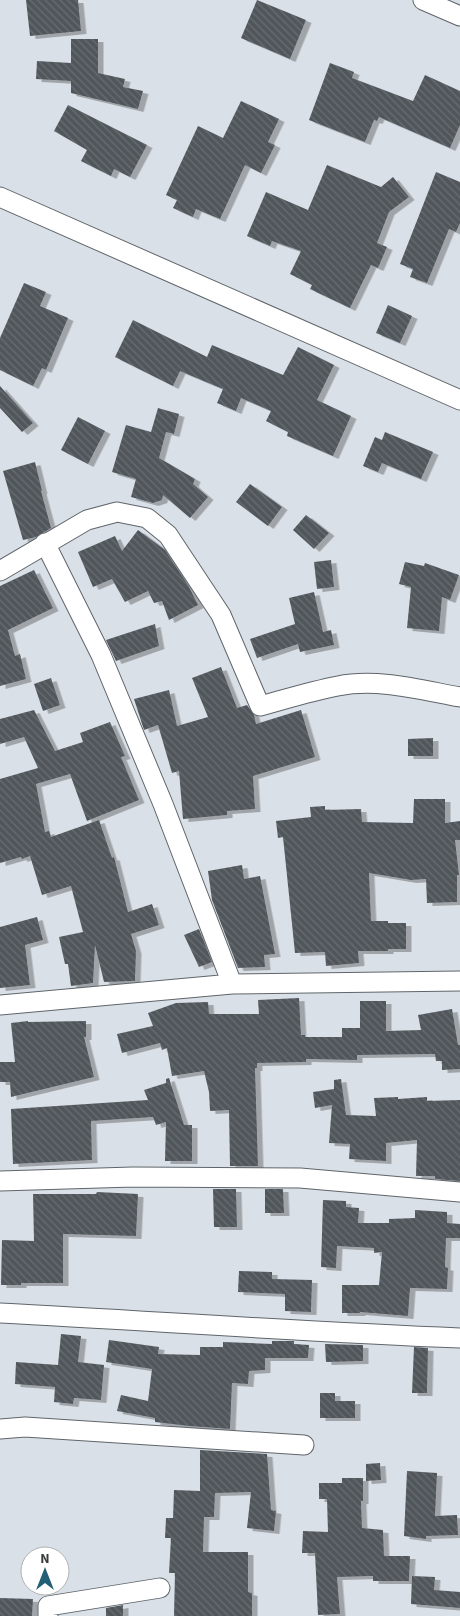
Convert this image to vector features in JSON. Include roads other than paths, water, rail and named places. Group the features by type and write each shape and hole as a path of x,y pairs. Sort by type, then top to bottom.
{"street":[{"path":"423,0 460,16"},
{"path":"0,197 460,400"},
{"path":"0,571 87,520 117,512 147,518 168,535 221,615 260,706 339,686 366,684 394,685 460,696"},
{"path":"45,543 101,655 163,804 232,984"},
{"path":"0,1005 232,984 460,980"},
{"path":"0,1181 133,1177 300,1178 460,1192"},
{"path":"0,1313 130,1319 326,1333 460,1338"},
{"path":"0,1429 25,1427 304,1445"},
{"path":"48,1616 48,1606 160,1588"}]}
